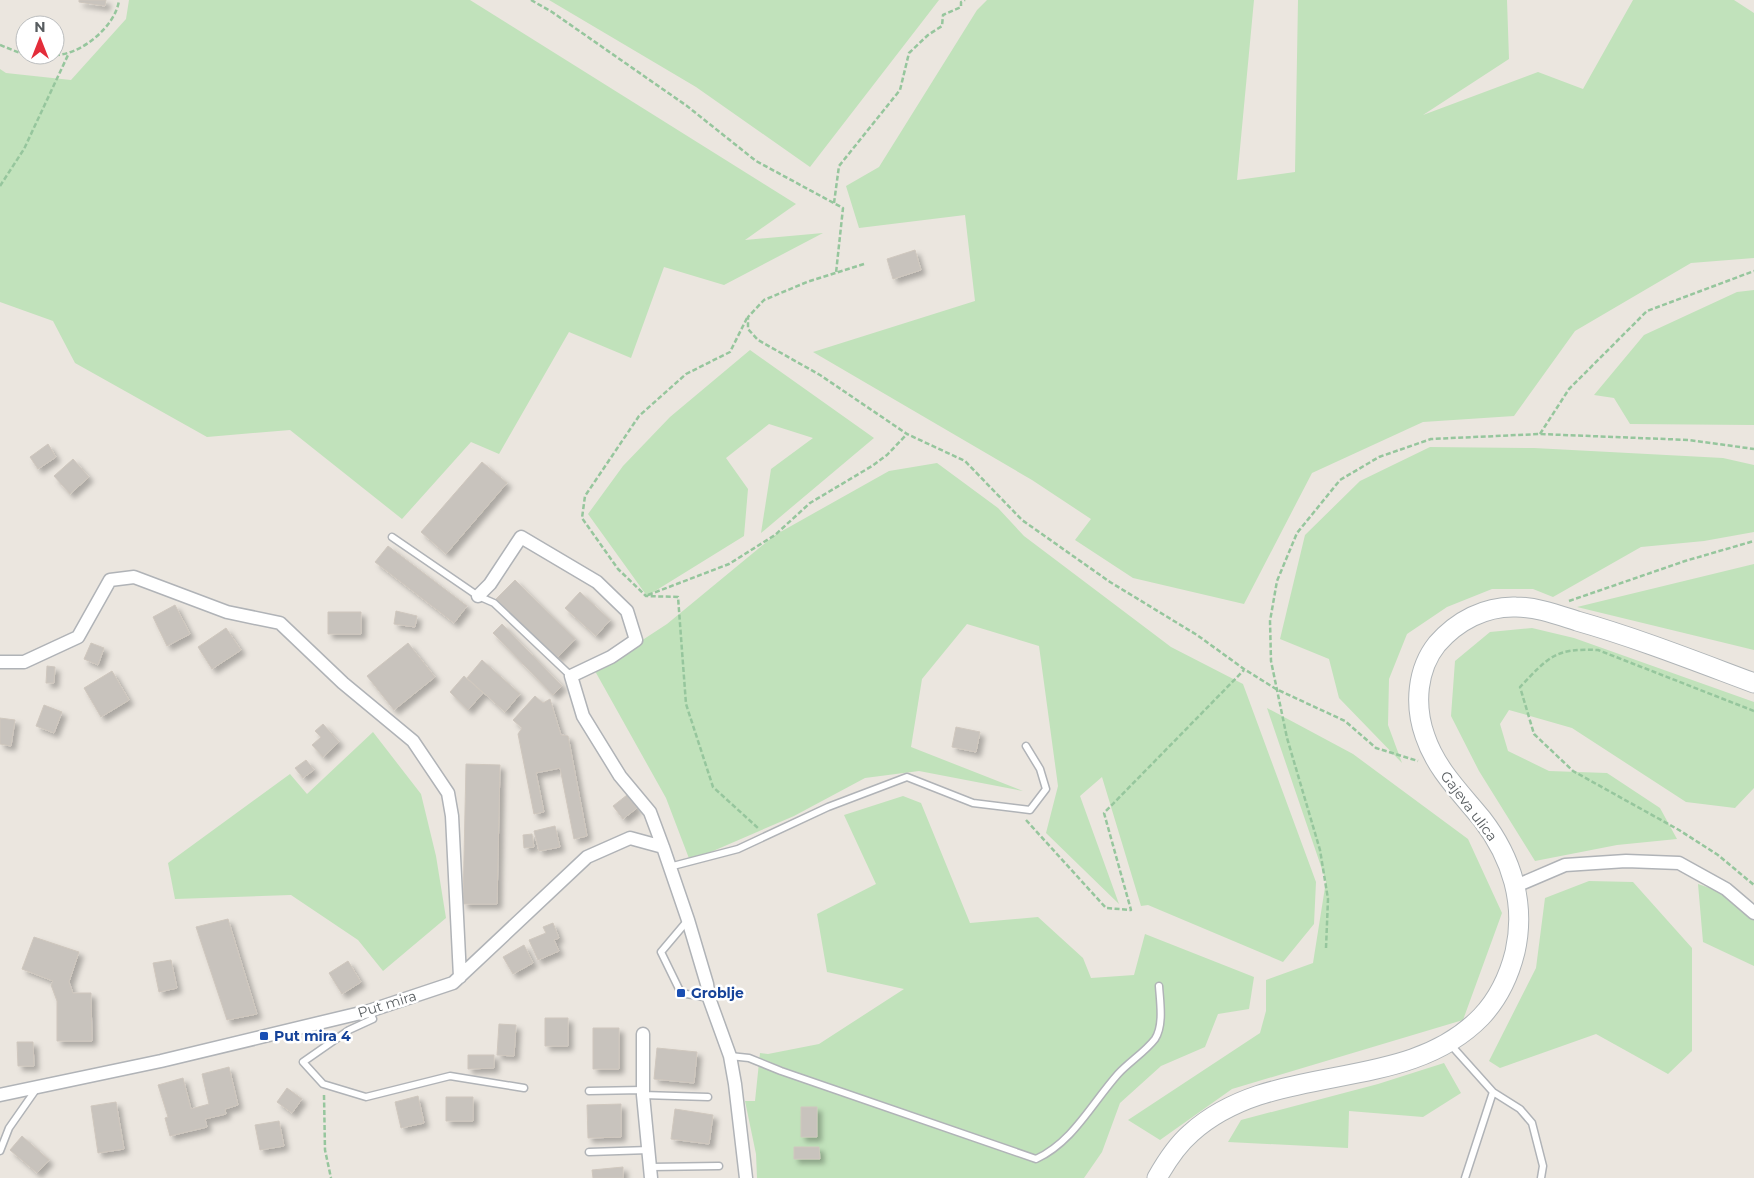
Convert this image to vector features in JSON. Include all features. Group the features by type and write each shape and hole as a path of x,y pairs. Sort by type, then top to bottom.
{"main road":[{"name":"Gajeva ulica","path":"1157,1178 1169,1158 1191,1133 1219,1113 1258,1095 1290,1085 1392,1065 1426,1055 1449,1043 1481,1017 1500,994 1512,965 1518,938 1519,914 1516,886 1506,856 1492,834 1457,792 1440,767 1424,735 1419,711 1419,683 1429,655 1448,631 1470,617 1493,609 1525,608 1623,634 1754,683"}],"street":[{"path":"478,596 490,584 521,537 597,582 627,612 636,640 611,657 571,676 583,716 620,776 650,812 670,867 708,984 708,998 730,1056 746,1178"},
{"path":"0,662 24,662 78,637 110,580 134,577 227,612 280,623 343,683 413,741 448,794 452,816 460,977"},
{"name":"Put mira","path":"0,1095 161,1061 369,1011 453,983 587,857 630,838 662,847"},
{"path":"1516,886 1565,865 1626,861 1679,863 1726,889 1754,913"},
{"path":"643,1034 643,1092 651,1173"}],"lane":[{"path":"392,537 478,596 494,604 571,676"},
{"path":"670,867 738,850 828,806 907,777 973,802 1030,810 1046,789 1040,769 1026,746"},
{"path":"686,914 660,952 681,992 708,998"},
{"path":"730,1056 749,1058 781,1071 1036,1159 1046,1154 1079,1125 1118,1073 1155,1039 1160,1027 1159,986"},
{"path":"369,1011 372,1019 349,1030 303,1062 323,1084 366,1098 450,1076 524,1088"},
{"path":"1449,1043 1493,1092 1520,1108 1532,1123 1543,1166 1541,1178"},
{"path":"0,1151 9,1128 38,1087"},
{"path":"589,1091 643,1092 708,1097"},
{"path":"1465,1178 1493,1092"},
{"path":"589,1152 649,1150"},
{"path":"651,1173 719,1166"}],"path":[{"path":"0,186 24,149 68,55 101,33 118,9 119,0"},
{"path":"531,0 552,12 687,106 756,161 843,208 836,274"},
{"path":"834,203 840,166 900,90 908,54 928,35 942,26 943,15 961,7 961,2 964,0"},
{"path":"0,45 15,51"},
{"path":"767,837 713,787 686,704 678,597 646,596 618,569 582,518 585,496 639,416 686,374 730,352 748,316 764,300 807,282 864,264"},
{"path":"1540,434 1569,389 1647,311 1754,271"},
{"path":"748,316 748,329 758,340 820,375 907,434 965,461 1022,520 1110,582 1196,635 1244,670 1276,689 1345,721 1376,748 1440,767"},
{"path":"646,596 737,559 775,535 810,503 887,455 907,434"},
{"path":"1326,948 1328,899 1320,850 1287,738 1276,689 1271,661 1270,621 1277,581 1297,533 1340,480 1379,457 1431,438 1540,434 1689,440 1754,449"},
{"path":"1568,602 1685,561 1754,541"},
{"path":"1754,711 1598,650 1572,649 1550,657 1520,687 1534,734 1573,771 1679,830 1718,855 1754,885"},
{"path":"1015,808 1106,908 1132,910 1104,813 1244,670"},
{"path":"323,1084 326,1109 325,1150 332,1178"}],"green space":[{"path":"129,0 470,0 796,204 745,240 823,233 724,285 664,267 631,358 569,332 499,454 471,442 402,519 290,430 207,437 75,363 53,321 0,302 0,69 6,73 71,80 126,19"},
{"path":"549,0 939,0 810,167 696,87"},
{"path":"987,0 1254,0 1237,180 1295,172 1298,0 1507,0 1509,59 1423,115 1538,72 1583,89 1633,0 1734,0 1754,13 1754,258 1691,263 1575,331 1514,416 1423,422 1312,473 1244,604 1133,578 1075,540 1091,519 1032,480 813,352 975,301 965,215 859,228 846,186 879,167 977,10"},
{"path":"1754,290 1754,425 1630,424 1614,398 1594,395 1644,335 1737,292"},
{"path":"750,350 874,438 761,533 771,469 813,438 769,424 726,458 748,489 744,536 647,596 588,514 623,466 670,417"},
{"path":"1430,447 1534,448 1723,458 1754,465 1754,532 1704,541 1641,547 1553,597 1533,589 1492,589 1447,607 1407,634 1389,679 1388,725 1402,763 1339,698 1329,659 1280,639 1305,535 1360,481"},
{"path":"937,463 998,508 1024,536 1171,647 1243,684 1316,882 1314,924 1283,962 1148,905 1141,906 1102,777 1080,796 1119,904 1046,833 1058,786 1039,646 967,624 922,679 911,747 1023,791 919,771 865,778 794,816 690,861 666,798 595,671 667,624 775,535 889,471"},
{"path":"1754,564 1754,650 1577,607"},
{"path":"1532,628 1574,638 1754,702 1754,788 1735,808 1686,802 1572,728 1509,710 1500,724 1508,751 1549,771 1607,773 1660,808 1677,839 1617,845 1535,861 1479,771 1451,716 1455,661 1490,632"},
{"path":"1267,708 1353,754 1468,839 1502,913 1463,1020 1232,1089 1160,1140 1128,1120 1260,1033 1266,1011 1266,980 1313,963 1326,881"},
{"path":"373,732 421,794 436,856 446,918 383,971 358,940 291,895 175,899 168,863 290,774 307,794"},
{"path":"903,796 921,803 970,923 1038,917 1083,958 1091,978 1134,975 1145,934 1254,977 1249,1009 1218,1014 1205,1047 1161,1066 1120,1103 1102,1152 1084,1178 757,1178 756,1154 745,1101 755,1101 760,1053 768,1054 819,1044 904,989 827,972 817,914 876,884 844,815"},
{"path":"1589,881 1633,882 1692,948 1692,1051 1668,1074 1596,1034 1500,1068 1489,1061 1536,968 1545,898"},
{"path":"1698,884 1725,893 1754,917 1754,966 1703,942"},
{"path":"1444,1063 1461,1093 1423,1117 1349,1111 1348,1148 1228,1142 1241,1120 1378,1084"}],"building":[{"path":"79,0 106,0 105,6 79,2"},
{"path":"915,250 921,270 893,279 887,259"},
{"path":"48,444 56,457 38,469 30,457"},
{"path":"73,459 89,477 70,494 54,476"},
{"path":"482,462 507,483 446,554 421,532"},
{"path":"388,546 467,606 454,623 375,562"},
{"path":"515,580 575,639 557,658 496,599"},
{"path":"580,592 610,620 596,636 565,608"},
{"path":"175,605 190,634 167,646 153,617"},
{"path":"396,611 417,616 415,627 394,624"},
{"path":"328,612 361,612 361,634 328,634"},
{"path":"502,624 562,686 553,695 493,633"},
{"path":"226,628 241,650 212,669 198,647"},
{"path":"91,643 104,648 98,665 84,659"},
{"path":"408,643 435,677 394,710 367,676"},
{"path":"482,660 520,694 505,712 467,678"},
{"path":"47,666 55,667 54,683 46,683"},
{"path":"112,671 129,700 101,717 84,688"},
{"path":"464,676 483,693 468,710 450,692"},
{"path":"535,696 543,703 550,699 561,735 568,736 587,836 574,839 560,768 536,773 544,812 534,814 518,734 522,728 513,720"},
{"path":"44,705 62,712 54,733 36,726"},
{"path":"0,718 15,720 11,746 0,744"},
{"path":"323,724 339,742 323,757 312,745 321,737 315,731"},
{"path":"956,727 980,732 976,752 952,747"},
{"path":"306,760 314,770 303,778 295,768"},
{"path":"466,764 500,765 497,904 463,904"},
{"path":"627,795 637,808 623,819 613,806"},
{"path":"555,826 560,847 539,851 534,831"},
{"path":"532,834 534,847 524,848 523,835"},
{"path":"228,919 257,1014 227,1020 196,927"},
{"path":"553,923 559,938 554,940 559,951 538,960 529,940 546,933 543,927"},
{"path":"34,937 79,952 69,982 73,993 91,993 92,1041 57,1041 57,1001 51,985 53,981 22,969"},
{"path":"524,945 533,963 513,974 503,957"},
{"path":"171,960 177,988 159,992 153,963"},
{"path":"348,961 361,982 342,994 329,973"},
{"path":"545,1018 568,1018 568,1046 545,1046"},
{"path":"499,1024 516,1025 514,1056 497,1055"},
{"path":"593,1028 619,1028 619,1069 593,1069"},
{"path":"17,1042 33,1042 34,1066 18,1066"},
{"path":"657,1048 697,1052 694,1083 654,1079"},
{"path":"468,1055 494,1055 494,1068 468,1069"},
{"path":"229,1067 238,1105 225,1109 226,1114 205,1119 207,1127 170,1136 165,1118 168,1117 158,1085 183,1078 191,1109 209,1104 202,1074"},
{"path":"287,1088 302,1099 292,1113 277,1102"},
{"path":"418,1096 424,1123 401,1128 395,1102"},
{"path":"446,1097 473,1097 473,1121 446,1121"},
{"path":"116,1102 124,1149 98,1153 91,1106"},
{"path":"621,1104 621,1137 588,1138 587,1105"},
{"path":"801,1107 817,1107 817,1137 801,1137"},
{"path":"675,1109 713,1115 709,1144 671,1139"},
{"path":"279,1121 284,1146 260,1150 255,1125"},
{"path":"22,1136 49,1160 37,1173 10,1150"},
{"path":"794,1147 819,1147 820,1159 794,1159"},
{"path":"623,1167 623,1178 593,1178 592,1170"}],"place":[{"name":"Groblje","path":"681,993"},
{"name":"Put mira 4","path":"264,1036"}]}
